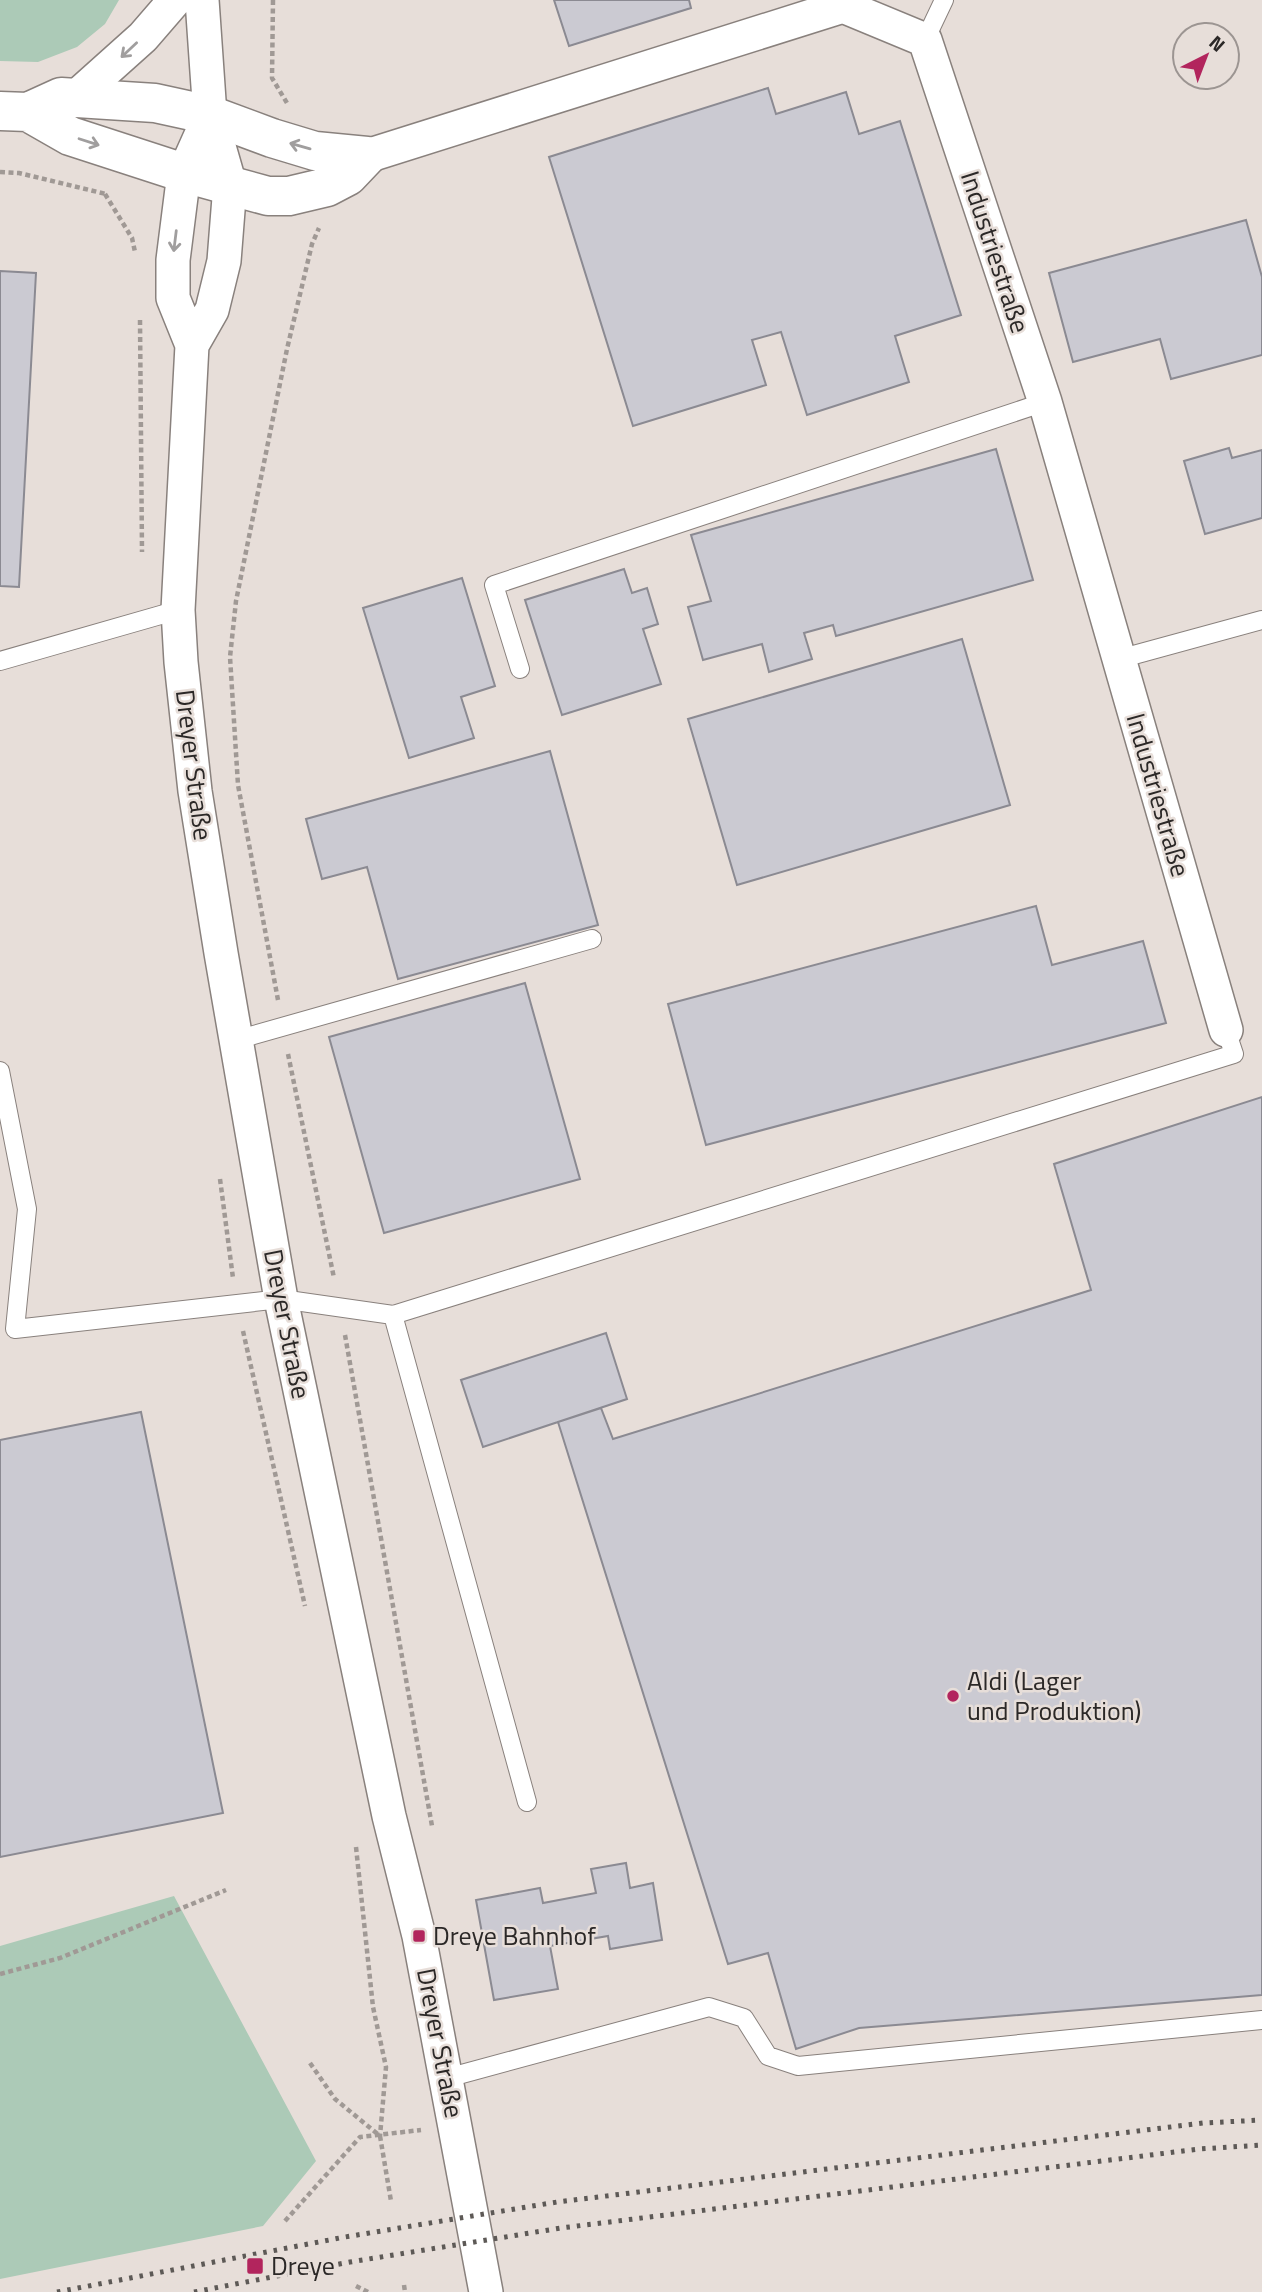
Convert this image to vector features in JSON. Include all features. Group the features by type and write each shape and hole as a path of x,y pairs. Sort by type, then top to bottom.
{"street":[{"path":"76,97 143,37 175,0"},
{"name":"Dreyer Straße","path":"192,345 212,310 224,261 230,185 210,115 202,0"},
{"path":"14,112 61,97 155,103 210,115 315,151 368,156 843,6 925,40"},
{"name":"Industriestraße","path":"925,40 1045,402 1226,1030"},
{"path":"14,112 70,136 184,173 268,196 289,196 327,187 348,176 368,156"},
{"name":"Dreyer Straße","path":"210,115 184,173 173,260 173,298 192,345 178,610 195,792 281,1299 389,1816 419,1936 486,2292"}],"lane":[{"path":"925,40 944,0"},
{"path":"520,669 494,585 1045,402"},
{"path":"0,662 178,610"},
{"path":"1119,659 1262,620"},
{"path":"236,1040 592,939"},
{"path":"0,1071 27,1209 7,1332 281,1299 393,1315 1234,1054 1226,1030"},
{"path":"393,1315 527,1802"},
{"path":"447,2078 709,2007 744,2018 768,2056 798,2066 1262,2021"}],"path":[{"path":"322,222 312,244 284,363 236,601 230,657 238,785 283,1027 340,1308 433,1830"},
{"path":"0,1974 60,1958 226,1890"},
{"path":"310,2063 335,2099 380,2136 391,2201"},
{"path":"285,2221 360,2137 456,2126"},
{"path":"356,2286 368,2292"}],"green space":[{"path":"0,0 119,0 105,24 77,47 38,62 0,61"},
{"path":"174,1896 316,2161 263,2226 0,2279 0,1946"}],"building":[{"path":"554,0 689,0 691,8 569,46"},
{"path":"768,88 776,114 846,92 859,134 900,121 961,315 895,336 909,382 807,415 781,332 752,340 766,385 633,426 549,157"},
{"path":"1246,220 1262,277 1262,355 1171,379 1160,339 1073,362 1049,273"},
{"path":"0,271 36,273 19,587 0,586"},
{"path":"1229,448 1232,458 1262,450 1262,518 1205,534 1184,461"},
{"path":"996,449 1033,580 836,636 833,625 804,633 812,659 769,672 762,644 703,660 688,607 711,601 691,535"},
{"path":"624,569 632,593 647,588 658,624 643,629 661,684 562,715 525,600"},
{"path":"462,578 495,686 461,697 474,738 409,758 363,608"},
{"path":"962,639 1010,805 737,885 688,719"},
{"path":"550,751 598,925 398,979 367,867 322,879 306,819"},
{"path":"1036,906 1052,965 1143,941 1166,1023 706,1145 668,1004"},
{"path":"525,983 580,1179 384,1233 329,1037"},
{"name":"Aldi (Lager und Produktion)","path":"1262,1097 1262,1995 859,2028 796,2049 768,1953 728,1964 558,1422 601,1408 613,1439 1091,1290 1054,1164"},
{"path":"606,1333 627,1399 483,1447 461,1380"},
{"path":"141,1412 223,1813 0,1857 0,1440"},
{"path":"626,1863 630,1888 653,1883 662,1940 610,1949 608,1936 550,1946 558,1989 494,2000 476,1900 540,1888 543,1903 596,1893 591,1869"}],"railway":[{"path":"57,2292 345,2237 557,2202 1203,2123 1262,2120"},
{"path":"194,2292 350,2262 561,2228 1199,2149 1262,2145"}],"place":[{"name":"Aldi (Lager und Produktion)","path":"953,1696"},
{"name":"Dreye Bahnhof","path":"419,1936"},
{"name":"Dreye","path":"255,2266"}]}
